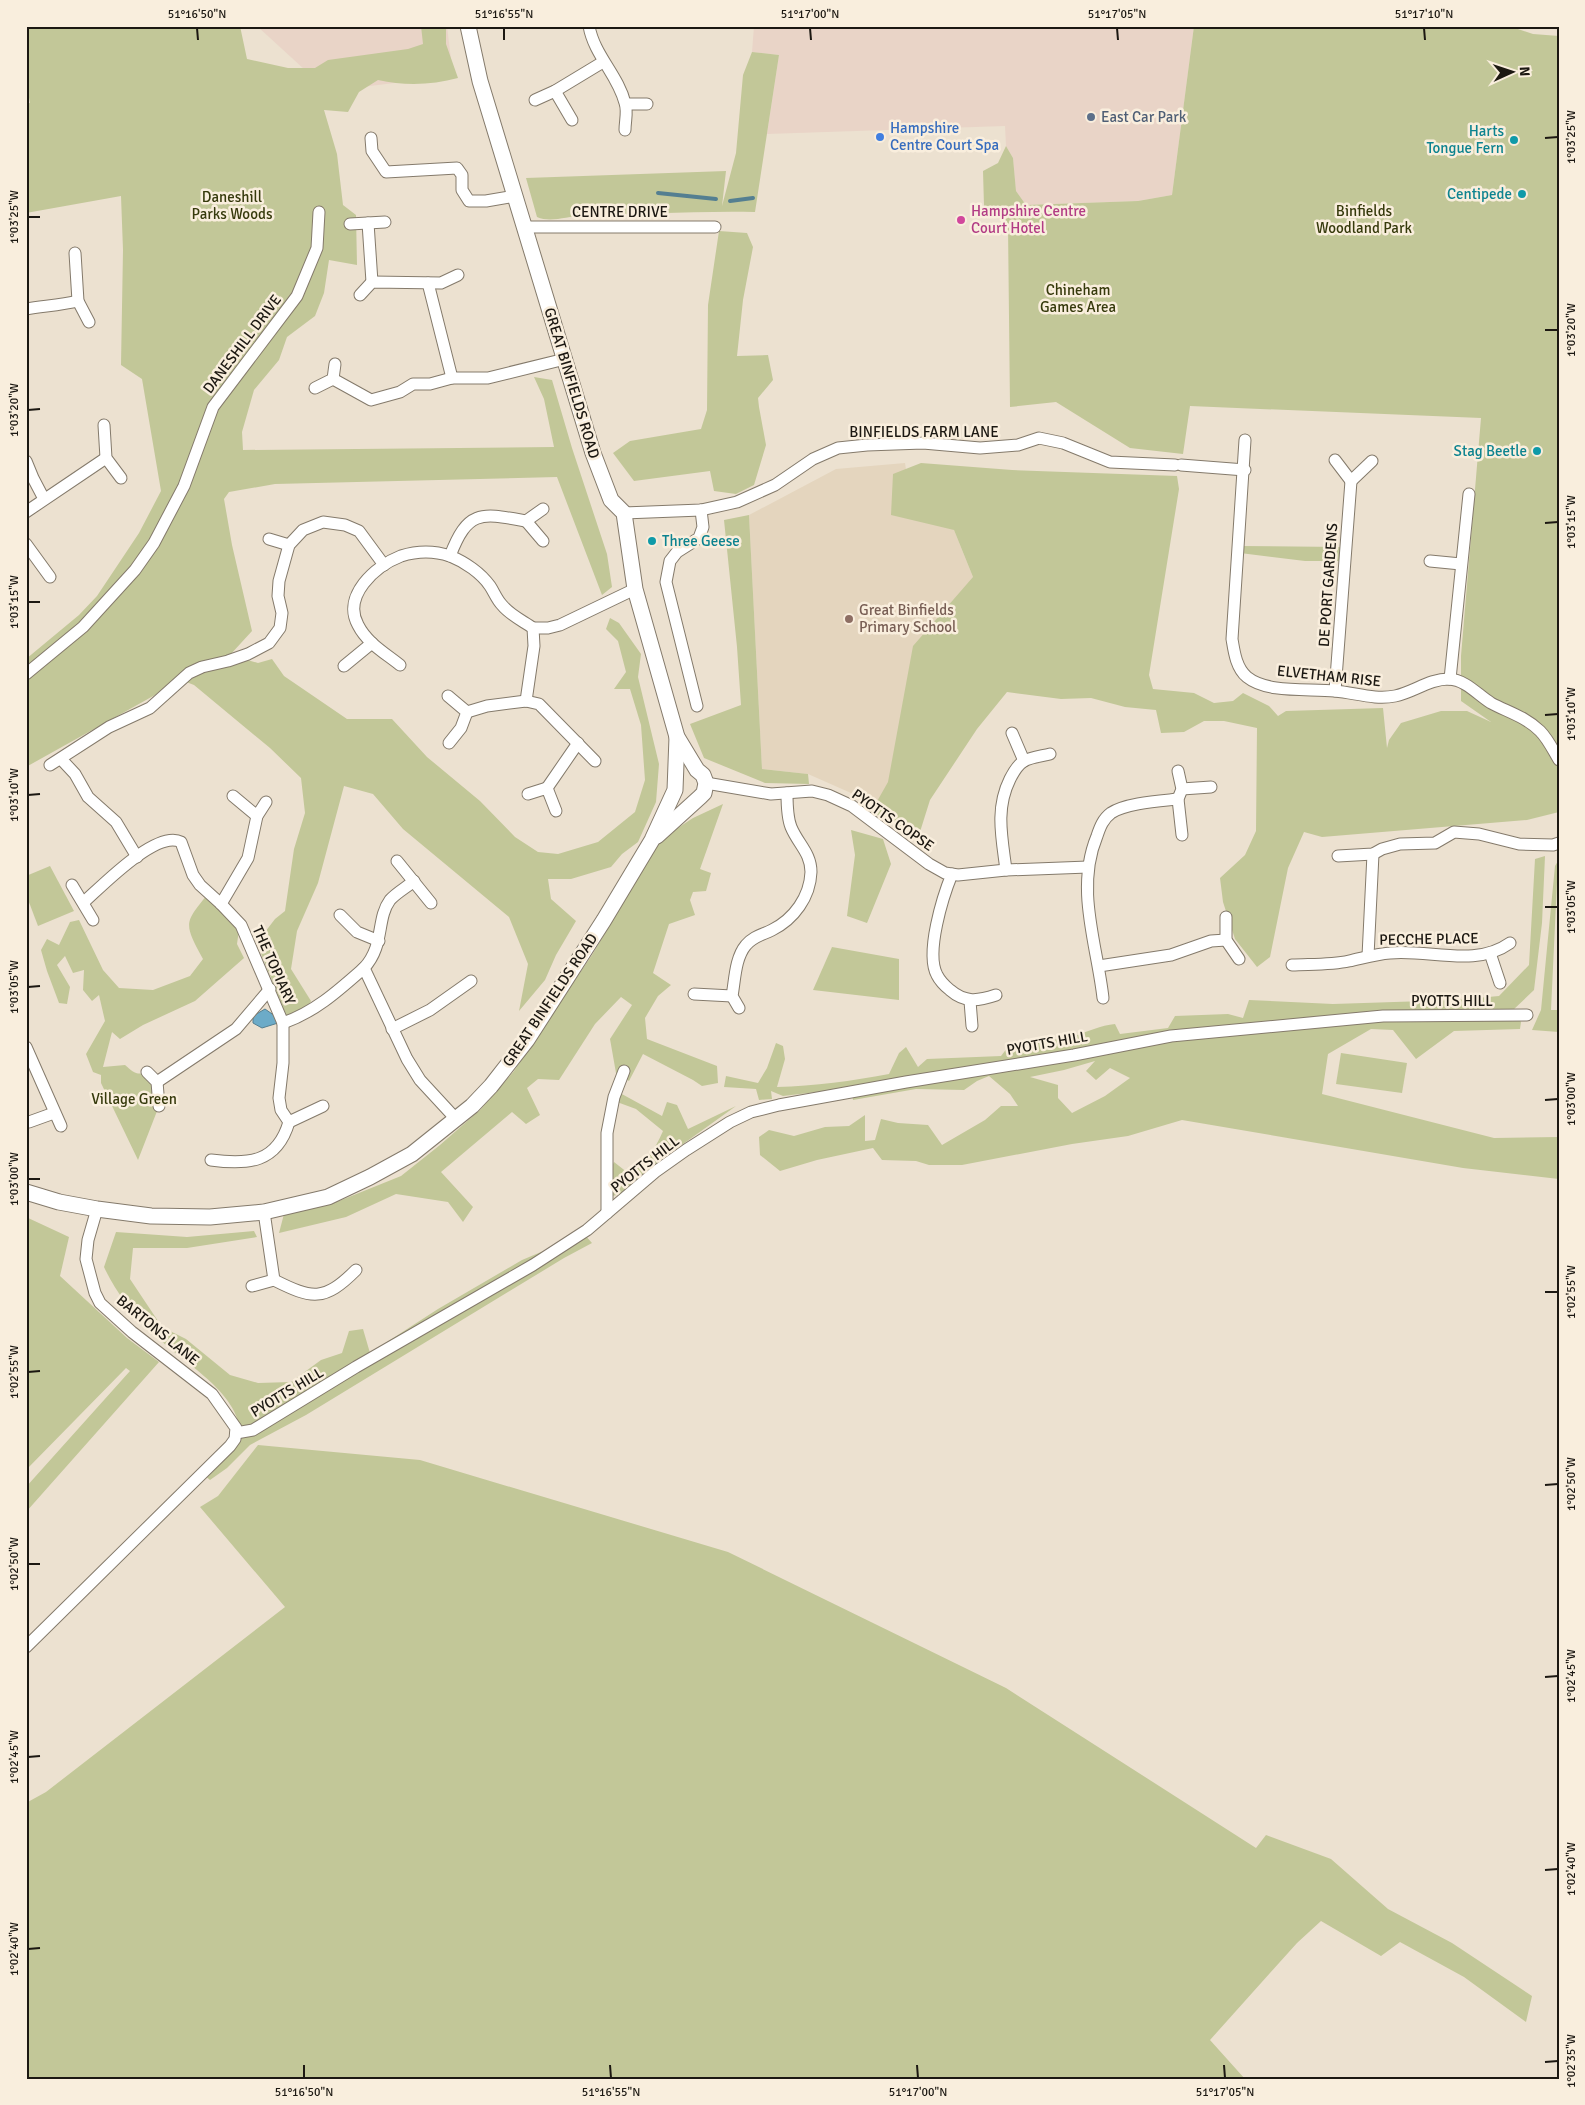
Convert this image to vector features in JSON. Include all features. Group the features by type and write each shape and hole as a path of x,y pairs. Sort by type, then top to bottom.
{"street":[{"name":"GREAT BINFIELDS ROAD","path":"468,26 480,81 593,453 611,500 624,513 635,589 677,737 697,770 703,775 702,792 652,840"},
{"path":"589,26 591,40 618,84 626,104 625,130"},
{"path":"535,100 555,91 603,62"},
{"path":"555,91 572,120"},
{"path":"626,104 646,104"},
{"path":"371,138 372,151 386,172 457,168 462,175 462,190 469,200 486,201 515,196"},
{"name":"DANESHILL DRIVE","path":"26,674 83,627 135,570 154,543 184,486 213,407 297,296 317,248 319,212"},
{"path":"350,224 385,222"},
{"path":"368,223 372,282"},
{"name":"CENTRE DRIVE","path":"525,227 715,227"},
{"path":"75,254 78,301 89,322"},
{"path":"360,294 372,282 441,283 458,276"},
{"path":"428,283 452,378"},
{"path":"26,310 40,306 60,306 78,301"},
{"path":"333,379 371,400 400,392 413,384 430,384 452,378 488,378 565,359"},
{"path":"333,379 335,364"},
{"path":"316,388 333,379"},
{"path":"104,425 106,458 121,478"},
{"name":"BINFIELDS FARM LANE","path":"624,513 701,510 738,502 775,485 813,459 838,448 866,445 924,443 980,448 1018,445 1039,438 1063,443 1110,462 1245,470"},
{"name":"ELVETHAM RISE","path":"1245,440 1245,470 1232,639 1237,662 1246,676 1260,684 1277,687 1335,691 1380,698 1397,696 1428,682 1450,679"},
{"path":"26,512 106,458"},
{"path":"1334,460 1351,481 1372,462"},
{"path":"26,461 44,500"},
{"name":"DE PORT GARDENS","path":"1335,691 1351,481"},
{"path":"1469,494 1450,679 1467,685 1491,703 1533,724 1543,733 1559,760"},
{"path":"526,521 543,509"},
{"path":"697,706 666,582 670,561 677,552 699,538 702,527 701,510"},
{"path":"450,556 456,538 466,524 477,518 490,515 526,521 543,541"},
{"path":"50,765 61,760 109,727 150,708 189,673 202,667 248,654 269,643 280,628 282,613 278,596 278,580 289,545 303,530 323,522 344,525 359,531 384,565"},
{"path":"269,539 289,545"},
{"path":"26,544 50,577"},
{"path":"400,665 372,643 358,625 354,612 355,596 367,580 384,565 401,556 434,552 450,556 479,574 489,584 502,606 533,628 548,628 560,625 635,589"},
{"path":"1430,561 1462,564"},
{"path":"526,701 534,646 533,628"},
{"path":"344,666 372,643"},
{"path":"448,696 467,712"},
{"path":"467,712 488,706 526,701 539,704 595,761"},
{"path":"449,743 461,728 467,712"},
{"path":"1012,733 1024,761"},
{"name":"GREAT BINFIELDS ROAD","path":"26,1192 59,1202 96,1209 159,1216 210,1217 264,1212 328,1197 412,1154 472,1106 491,1086 527,1040 652,840 676,783 677,737"},
{"path":"528,794 547,788 578,743"},
{"path":"1006,870 1000,804 1016,769 1024,761 1050,754"},
{"path":"61,760 76,774 88,797 116,822 137,857"},
{"path":"697,770 687,769 676,783 682,798 686,800 702,792"},
{"path":"1178,771 1182,836"},
{"name":"PYOTTS COPSE","path":"702,792 727,786 771,794 812,792 828,795 852,806 929,864 945,873 958,876 1006,870 1088,867"},
{"path":"1103,998 1099,966 1089,919 1087,895 1088,867 1093,844 1102,822 1111,813 1210,787"},
{"path":"547,788 556,811"},
{"path":"739,1008 732,996 739,959 745,946 755,936 782,925 805,899 809,885 811,872 810,858 792,828 788,814 787,793"},
{"path":"233,796 257,816"},
{"path":"221,904 248,858 257,816 266,802"},
{"path":"1338,856 1373,854 1382,848 1400,844 1435,843 1454,832 1479,834 1519,844 1553,845 1559,843"},
{"name":"THE TOPIARY","path":"84,902 148,848 168,840 176,839 181,842 197,880 241,925 283,1023 302,1016 316,1007 364,968 373,958 379,941 385,908 391,899 414,881"},
{"name":"PECCHE PLACE","path":"1368,956 1373,854"},
{"path":"397,861 431,903"},
{"path":"952,874 938,915 934,943 934,965 937,975 957,997 970,1001 996,995"},
{"path":"72,885 84,902 93,920"},
{"path":"340,916 357,932 379,941"},
{"path":"1226,917 1226,940 1238,959"},
{"path":"1099,966 1171,955 1194,946 1226,940"},
{"name":"PECCHE PLACE","path":"1292,965 1348,962 1368,956 1416,952 1450,956 1480,955 1498,951 1510,943"},
{"name":"PECCHE PLACE","path":"1490,953 1500,983"},
{"path":"364,968 392,1029 420,1080 456,1119"},
{"path":"392,1029 430,1010 471,981"},
{"path":"157,1082 236,1029 270,989"},
{"path":"694,994 732,996"},
{"path":"970,1001 972,1026"},
{"name":"PYOTTS HILL","path":"236,1433 253,1430 356,1367 533,1265 587,1230 655,1172 686,1150 730,1122 751,1112 779,1105 1074,1055 1170,1036 1383,1016 1527,1015"},
{"path":"211,1160 228,1162 254,1161 263,1158 286,1134 289,1122 281,1110 279,1098 283,1063 283,1023"},
{"path":"26,1047 61,1126"},
{"name":"PYOTTS HILL","path":"607,1214 607,1133 614,1097 624,1071"},
{"path":"147,1072 157,1082 159,1106"},
{"path":"289,1122 323,1106"},
{"path":"28,1122 54,1113"},
{"name":"BARTONS LANE","path":"96,1209 88,1240 86,1259 97,1298 132,1332 212,1394 229,1416 236,1428 236,1433"},
{"path":"264,1212 274,1280"},
{"path":"252,1286 274,1280 301,1293 312,1295 325,1293 341,1285 356,1270"},
{"path":"26,1647 230,1446 235,1439 236,1433"}],"shaded area":[{"path":"257,26 447,26 453,76 328,91"},
{"path":"754,26 1194,26 1172,195 1138,201 1026,205 1016,191 1013,158 1006,146 1005,126 767,134 779,55 752,52"},
{"name":"Great Binfields Primary School","path":"905,463 911,501 954,530 973,577 894,812 808,774 762,769 749,515 836,469"}],"green space":[{"name":"Daneshill Parks Woods","path":"26,26 240,26 247,59 288,68 315,68 328,60 408,49 423,44 421,26 446,26 446,44 458,78 418,84 378,80 359,92 348,112 324,110 337,154 343,205 356,215 357,265 329,260 324,293 315,316 287,337 279,360 254,390 242,432 243,450 554,447 544,399 534,377 552,380 607,554 612,587 602,595 557,477 275,484 229,492 224,499 232,545 252,631 230,655 258,663 272,659 284,676 347,719 392,719 427,757 480,801 515,837 538,852 558,854 598,842 635,812 645,780 641,725 630,689 614,689 626,672 618,641 606,629 610,618 619,623 641,654 638,677 659,764 656,802 638,842 622,854 611,867 571,879 548,879 551,899 576,921 556,955 545,980 519,1011 528,964 509,917 403,829 373,794 344,786 318,883 297,931 291,969 311,1001 302,1016 287,1017 260,951 262,936 275,919 285,911 294,849 305,813 301,778 270,748 194,685 176,678 155,695 26,767 26,659 79,615 97,596 139,533 161,491 142,379 121,365 123,250 121,196 26,213 26,103 30,103 26,82"},
{"path":"1194,26 1509,26 1533,34 1559,36 1559,812 1527,820 1322,837 1304,832 1288,868 1270,957 1257,967 1235,939 1223,902 1220,878 1245,855 1256,831 1257,728 1224,721 1204,721 1184,732 1161,733 1156,710 1125,707 1091,698 1061,699 1007,692 977,729 930,800 919,835 871,812 888,782 913,646 973,577 954,530 891,515 893,474 921,463 1012,470 1177,476 1179,489 1149,675 1153,689 1194,693 1214,703 1233,701 1243,693 1269,706 1278,716 1286,711 1383,708 1387,748 1389,740 1401,723 1441,711 1467,711 1491,722 1461,701 1461,656 1481,418 1190,406 1183,454 1130,448 1056,402 1010,407 1008,226 984,206 983,171 998,163 1006,146 1013,158 1016,191 1026,205 1138,201 1172,195"},
{"path":"752,52 779,55 755,212 576,216 553,219 537,217 526,178 726,171 722,206 736,153 743,75"},
{"path":"719,231 747,233 753,247 743,300 737,356 768,355 773,380 758,398 766,445 754,485 736,494 714,491 710,471 634,481 613,453 630,441 701,429 707,410 708,305"},
{"path":"749,515 762,769 808,774 809,784 765,783 704,758 690,724 741,705 724,520"},
{"path":"1241,546 1342,547 1341,561 1305,561 1240,553"},
{"path":"723,804 700,869 711,873 706,891 693,892 690,900 695,915 669,924 653,973 671,985 658,996 645,1018 647,1039 717,1066 718,1083 702,1086 643,1054 629,1081 616,1073 610,1039 632,1005 621,997 595,1024 559,1080 538,1079 527,1088 540,1115 526,1124 512,1112 441,1172 473,1207 463,1222 448,1202 396,1194 346,1217 279,1233 284,1214 339,1201 401,1176 481,1109 514,1071 592,955 661,839 693,818"},
{"path":"851,830 883,839 891,864 867,923 847,916 855,855"},
{"path":"1545,856 1542,923 1534,990 1512,1011 1521,1022 1520,1029 1454,1031 1416,1059 1393,1030 1371,1029 1328,1054 1322,1094 1494,1138 1559,1137 1559,1179 1463,1168 1182,1120 1128,1136 1072,1144 962,1165 929,1165 916,1161 882,1160 873,1148 817,1160 780,1171 760,1155 759,1137 769,1130 794,1136 825,1127 849,1126 865,1115 865,1141 875,1140 881,1119 898,1123 928,1125 942,1145 985,1120 1001,1106 1018,1106 1010,1094 989,1076 977,1081 964,1090 916,1089 853,1100 851,1088 783,1096 771,1091 772,1099 759,1100 756,1089 724,1087 726,1076 758,1083 767,1068 776,1043 783,1046 785,1059 777,1087 805,1086 889,1074 899,1053 906,1047 918,1067 927,1059 1001,1056 1011,1043 1066,1038 1099,1027 1115,1024 1120,1034 1168,1028 1175,1016 1228,1014 1243,1018 1249,1000 1333,1004 1456,1000 1499,996 1529,965 1535,859","holes":["1095,1061 1086,1071 1096,1080 1110,1068 1130,1078 1105,1096 1072,1113 1058,1098 1058,1085 1030,1077"]},
{"path":"1558,861 1551,1010 1559,1010 1559,1032 1532,1030 1541,1010 1555,866"},
{"path":"50,866 74,911 38,926 27,897 26,876"},
{"name":"Village Green","path":"211,890 239,930 237,944 244,958 195,1001 143,1025 120,1039 112,1032 103,1067 125,1065 135,1073 147,1072 157,1082 159,1106 138,1160 101,1083 101,1075 93,1072 86,1054 105,1021 99,995 92,1001 83,990 84,970 73,973 65,956 57,965 70,987 67,1004 59,1003 41,950 47,939 59,945 70,922 79,920 103,970 119,988 153,990 190,976 203,959 192,937 189,923 196,909"},
{"path":"832,947 899,959 899,1000 813,990"},
{"path":"1341,1053 1407,1063 1402,1093 1336,1084"},
{"path":"620,1093 662,1116 667,1102 677,1105 688,1129 736,1106 651,1167 620,1194 609,1197 607,1178 614,1162 628,1173 640,1165 649,1155 663,1131 636,1109 617,1102"},
{"path":"26,1217 69,1237 60,1276 127,1338 159,1362 26,1512 26,1487 130,1371 126,1368 26,1470"},
{"path":"254,1231 257,1237 187,1248 133,1248 130,1279 162,1327 186,1339 230,1375 258,1383 291,1382 321,1360 342,1353 349,1331 363,1329 370,1353 438,1309 522,1260 584,1234 592,1243 564,1258 306,1415 250,1445 227,1468 210,1480 204,1475 240,1430 236,1415 228,1401 217,1388 163,1343 138,1318 119,1293 104,1267 116,1232 187,1237"},
{"path":"258,1445 420,1460 728,1552 1006,1688 1256,1848 1266,1835 1331,1859 1388,1909 1452,1943 1532,1996 1526,2022 1464,1977 1400,1942 1381,1956 1321,1921 1297,1943 1210,2040 1245,2079 26,2079 26,1803 46,1792 285,1607 200,1507 218,1496"}],"water":[{"path":"265,1009 275,1016 278,1023 262,1028 253,1023 253,1016"}],"waterway":[{"path":"658,193 716,199"},
{"path":"730,201 753,198"}],"place":[{"name":"East Car Park","path":"1091,117"},
{"name":"Hampshire Centre Court Spa","path":"880,137"},
{"name":"Harts Tongue Fern","path":"1514,140"},
{"name":"Centipede","path":"1522,194"},
{"name":"Hampshire Centre Court Hotel","path":"961,220"},
{"name":"Stag Beetle","path":"1537,451"},
{"name":"Three Geese","path":"652,541"},
{"name":"Great Binfields Primary School","path":"849,619"}],"park label":[{"name":"Binfields Woodland Park","path":"1364,220"},
{"name":"Chineham Games Area","path":"1078,298"}]}
